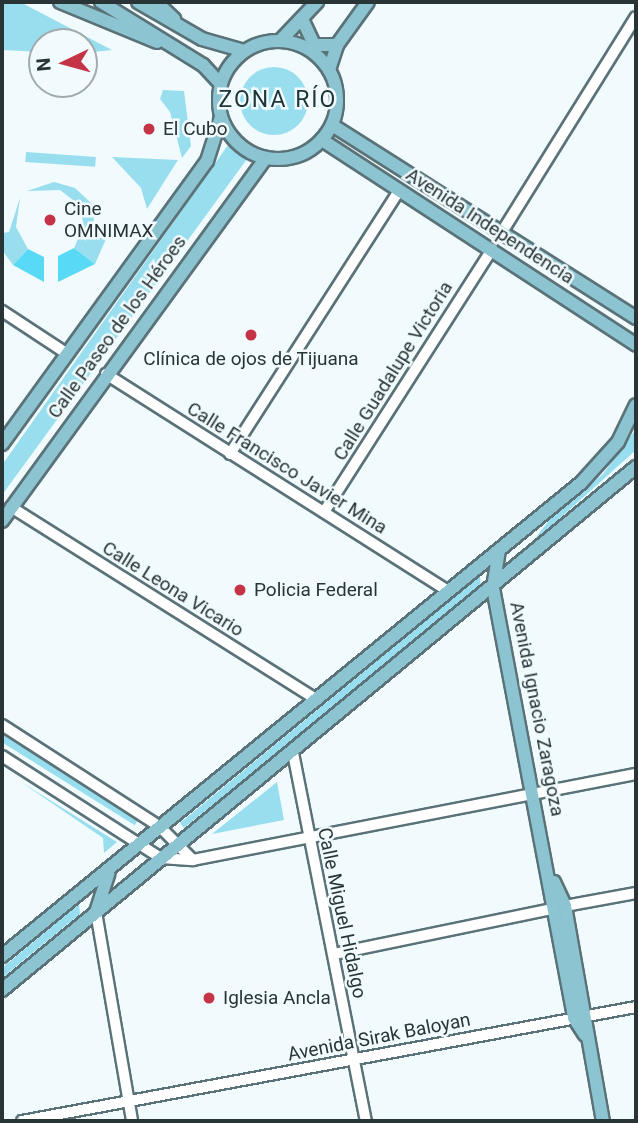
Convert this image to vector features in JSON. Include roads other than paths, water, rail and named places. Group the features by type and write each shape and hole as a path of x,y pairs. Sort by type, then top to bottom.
{"main road":[{"path":"60,2 177,48"},
{"path":"101,2 177,48 221,84"},
{"path":"138,2 183,30 244,51 280,41 303,21 317,2"},
{"path":"156,2 183,30"},
{"path":"329,70 337,45 368,2"},
{"path":"303,21 314,45 337,45"},
{"path":"244,51 221,84 221,117 238,144 266,158 302,155 322,140 332,125 337,97 329,70 308,49 280,41"},
{"name":"Calle Paseo de los Héroes","path":"2,444 207,161 221,117"},
{"name":"Avenida Independencia","path":"332,125 636,318"},
{"name":"Avenida Independencia","path":"322,140 636,345"},
{"name":"Calle Paseo de los Héroes","path":"2,521 106,374 266,158"},
{"path":"2,956 449,592 608,457 636,405"},
{"path":"2,990 494,588 636,467"},
{"name":"Avenida Ignacio Zaragoza","path":"499,550 494,588 533,795 603,1121"},
{"path":"96,912 111,868"}],"street":[{"path":"502,232 636,17"},
{"path":"230,454 399,191"},
{"name":"Calle Guadalupe Victoria","path":"324,512 492,249"},
{"path":"2,311 66,354"},
{"name":"Calle Francisco Javier Mina","path":"106,374 449,592"},
{"name":"Calle Leona Vicario","path":"11,508 317,700"},
{"path":"2,725 159,826 193,860"},
{"name":"Calle Miguel Hidalgo","path":"293,753 366,1121"},
{"path":"2,756 141,841 161,858 193,860 309,840 636,774"},
{"path":"334,954 636,893"},
{"path":"96,912 132,1121"},
{"name":"Avenida Sirak Baloyan","path":"22,1121 636,1007"}],"place":[{"name":"El Cubo","path":"149,129"},
{"name":"Cine OMNIMAX","path":"50,220"},
{"name":"Clínica de ojos de Tijuana","path":"251,335"},
{"name":"Policia Federal","path":"240,590"},
{"name":"Iglesia Ancla","path":"209,998"}],"district":[{"name":"ZONA RÍO","path":"278,100"}]}
